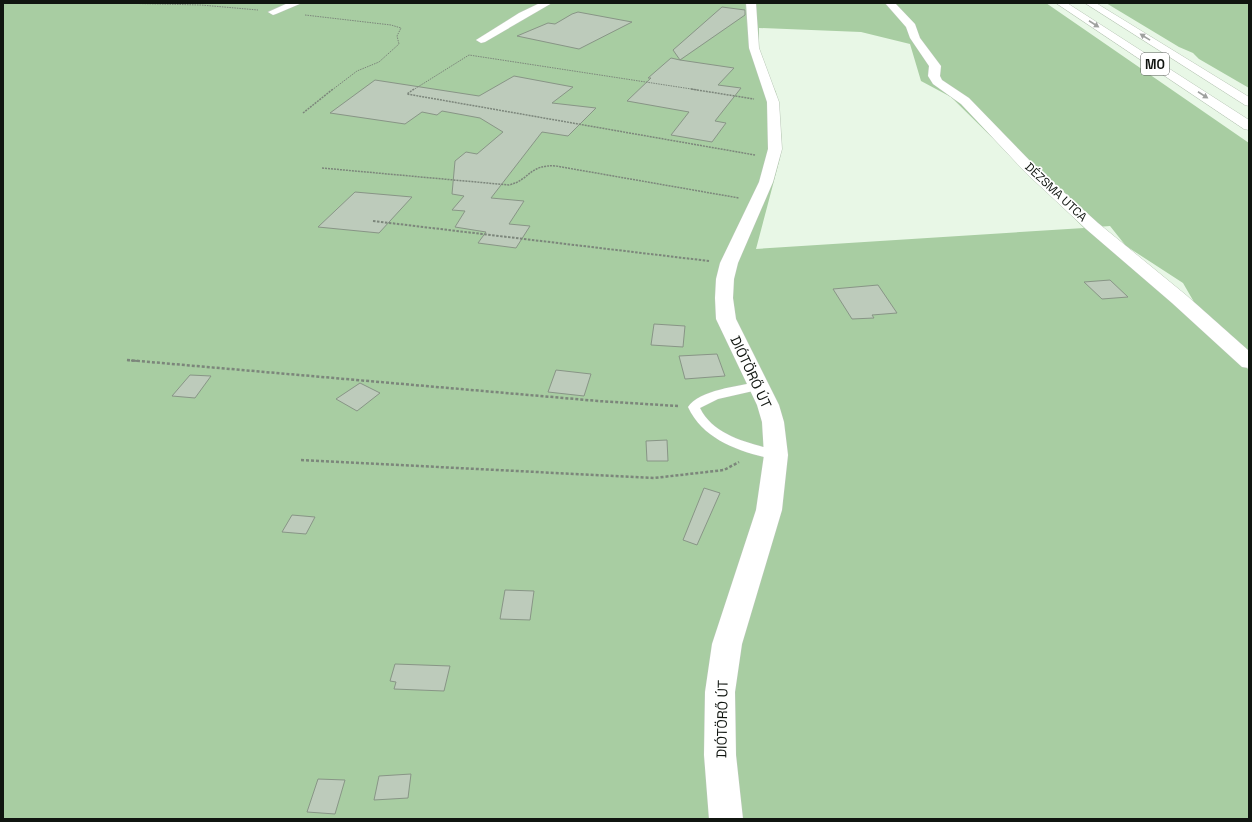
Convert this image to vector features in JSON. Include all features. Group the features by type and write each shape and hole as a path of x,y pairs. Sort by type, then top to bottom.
{"main road":[{"path":"273,12 297,3"},
{"path":"482,40 522,14 547,3"},
{"name":"DIÓTÖRŐ ÚT","path":"726,819 720,755 720,692 727,644 769,510 766,453 773,422 768,405 726,319 724,298 725,279 729,263 758,201 773,158 775,139 773,102 754,48 752,38 751,3"},
{"name":"DÉZSMA UTCA","path":"890,3 911,26 915,38 935,66 934,76 937,82 965,101 1031,170 1092,226 1179,299 1249,362"},
{"name":"M0","path":"1061,3 1249,126"},
{"name":"M0","path":"1090,3 1249,102"}],"lane":[{"path":"758,386 707,398 696,403 694,407 696,414 707,426 725,438 766,453"}],"path":[{"path":"117,3 201,4 391,25 401,28 397,36 399,44 392,51 379,62 357,70 303,113"},
{"path":"773,102 469,55 407,94 773,158"},
{"path":"322,168 509,185 518,184 536,167 544,165 566,167 758,201"},
{"path":"373,221 729,263"},
{"path":"127,360 598,402 694,407"},
{"path":"301,460 654,478 724,470 766,453"}],"green space":[{"path":"3,3 1046,3 1249,143 1249,351 1194,302 1183,283 1126,246 1110,226 1085,228 1166,296 1249,370 1249,819 3,819","holes":["759,28 861,32 910,44 921,81 951,97 1084,228 756,249 780,158 782,141 776,92 759,60"]},
{"path":"1106,3 1249,3 1249,88 1199,59 1193,53 1179,47"}],"building":[{"path":"722,7 745,10 745,15 680,60 673,50"},
{"path":"578,12 632,22 579,49 517,36 548,23 555,24"},
{"path":"671,58 734,68 718,85 741,88 715,121 726,123 712,142 671,135 689,112 627,101 651,78 648,78"},
{"path":"514,76 573,87 552,103 596,108 568,136 542,132 491,198 524,201 509,224 530,226 516,248 478,243 486,232 455,227 465,211 452,210 464,196 452,194 455,161 466,152 477,154 503,132 480,118 442,111 437,115 422,112 405,124 330,113 375,80 479,96"},
{"path":"355,192 412,197 379,233 318,227"},
{"path":"1110,280 1128,297 1102,299 1084,282"},
{"path":"878,285 897,313 872,315 874,318 852,319 833,289"},
{"path":"654,324 685,326 683,347 651,345"},
{"path":"717,354 725,376 685,379 679,356"},
{"path":"556,370 591,374 584,396 548,392"},
{"path":"190,375 211,376 195,398 172,396"},
{"path":"360,383 380,393 357,411 336,399"},
{"path":"667,440 668,461 647,461 646,441"},
{"path":"704,488 720,493 697,545 683,540"},
{"path":"292,515 315,517 306,534 282,532"},
{"path":"505,590 534,591 530,620 500,619"},
{"path":"395,664 450,666 444,691 394,689 396,682 390,681"},
{"path":"411,774 408,798 374,800 379,776"},
{"path":"318,779 345,780 335,814 307,812"}]}
